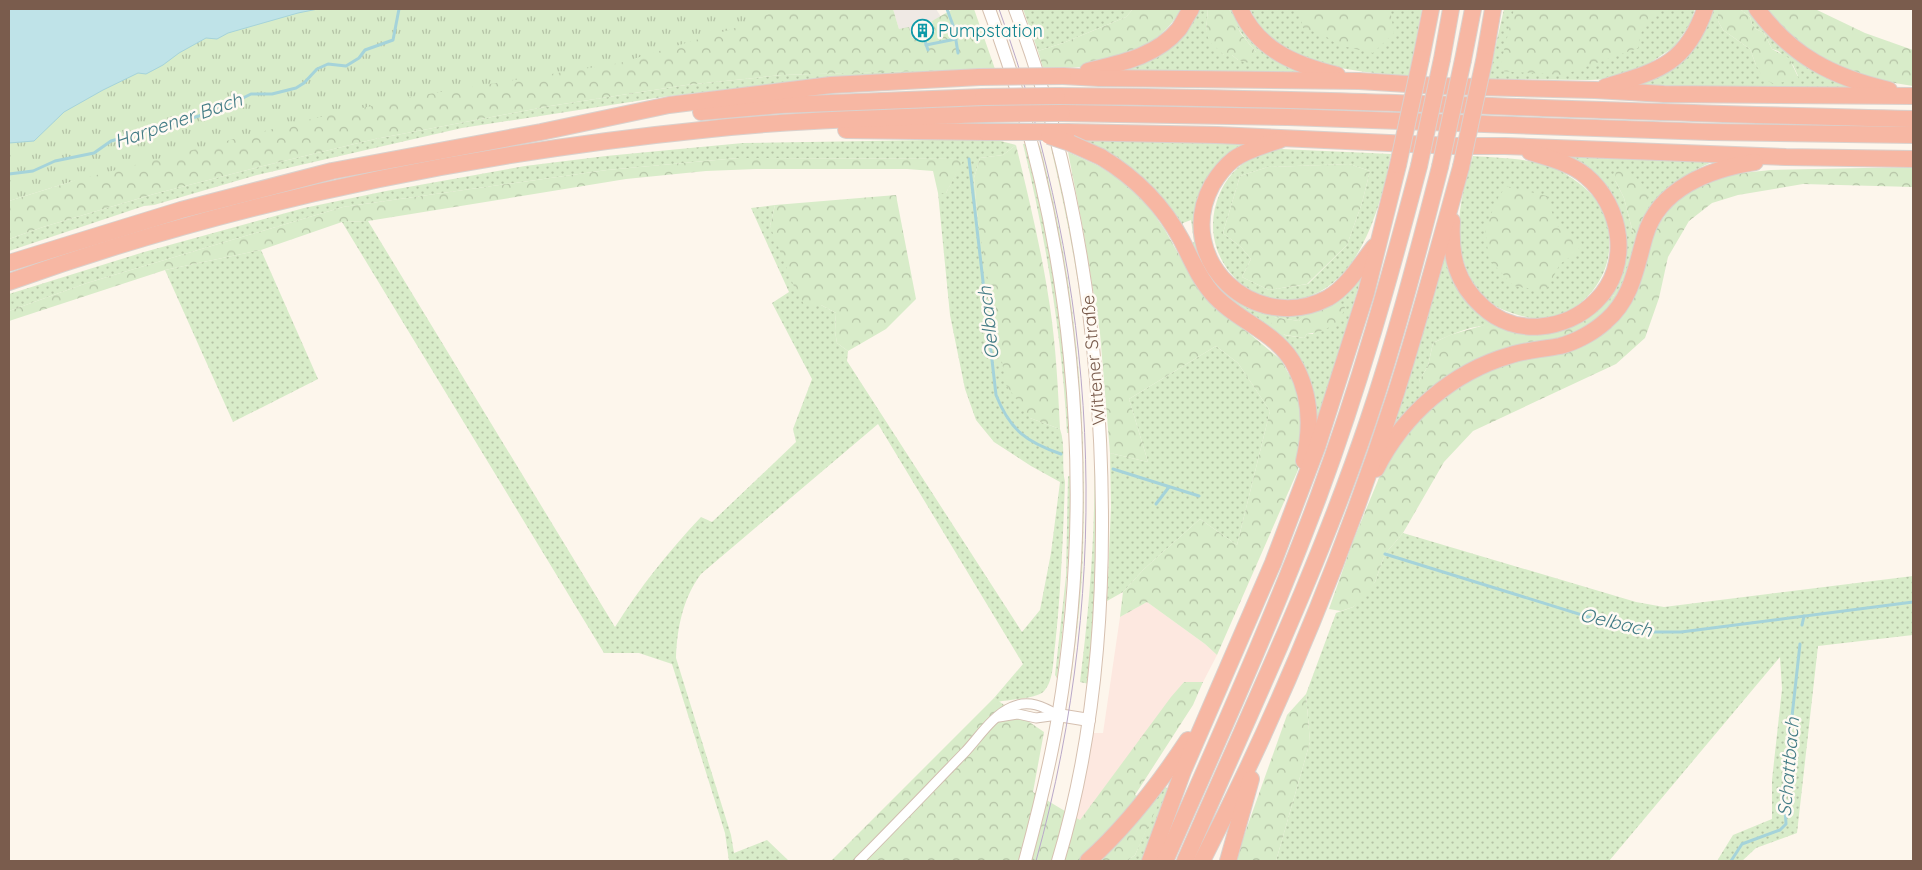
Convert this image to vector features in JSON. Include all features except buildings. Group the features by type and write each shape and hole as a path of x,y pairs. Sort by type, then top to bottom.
{"highway":[{"path":"1067,76 1122,64 1142,56 1162,44 1178,29 1191,9"},
{"path":"1240,9 1252,31 1281,56 1304,66 1359,81"},
{"path":"1165,861 1291,570 1323,485 1376,327 1419,166 1451,9"},
{"path":"1185,861 1308,577 1368,422 1398,323 1440,167 1473,9"},
{"path":"1493,9 1484,61 1461,167 1452,221 1451,240 1458,271 1470,296 1490,314 1512,325 1547,327 1583,312 1597,300 1612,275 1619,244 1618,230 1613,213 1602,193 1585,174 1564,164 1505,146"},
{"path":"1595,90 1647,74 1664,66 1688,45 1696,32 1705,9"},
{"path":"1757,9 1792,47 1825,69 1860,84 1912,96"},
{"path":"1150,861 1183,770 1273,563 1317,447 1366,293 1398,165 1430,13"},
{"path":"9,263 164,215 375,162 541,132 670,105 831,85 980,77 1067,76 1359,81 1439,86 1595,90 1664,94 1912,96"},
{"path":"541,132 761,107 856,101 1057,96 1195,97 1714,115 1913,119"},
{"path":"9,282 147,237 306,195 384,177 496,157 711,128 819,121 985,114 1062,113 1288,117 1710,132 1913,134"},
{"path":"711,128 1067,132 1289,137 1454,146 1505,146 1786,157 1913,159"},
{"path":"1032,132 1070,143 1102,157 1123,170 1154,200 1170,220 1195,269 1213,294 1272,339 1296,366 1305,392 1308,408 1308,426 1307,447 1292,514"},
{"path":"1289,137 1235,158 1224,168 1207,195 1203,237 1212,263 1220,276 1234,290 1248,298 1284,309 1299,308 1330,297 1342,287 1378,241"},
{"path":"1351,520 1378,465 1408,422 1428,398 1479,366 1512,354 1562,346 1586,335 1607,321 1624,300 1633,281 1646,234 1658,211 1671,197 1688,183 1712,171 1786,157"},
{"path":"1202,861 1267,725 1326,585 1351,520 1416,330 1461,167"},
{"path":"1090,859 1130,819 1154,788 1214,700"},
{"path":"1228,861 1267,725"}],"main road":[{"name":"Wittener Straße","path":"989,9 1004,50 1040,177 1061,284 1072,368 1076,466 1076,534 1070,617 1058,715 1043,792 1026,861"},
{"name":"Wittener Straße","path":"1015,9 1046,103 1067,181 1084,267 1093,336 1101,450 1102,555 1099,633 1089,720 1073,806 1058,861"},
{"path":"1058,715 1089,720"}],"street":[{"path":"859,861 988,726 1011,707 1020,704 1039,704 1058,715"},
{"path":"999,717 1018,714 1036,718 1058,715"}],"shaded area":[{"path":"893,9 936,9 941,17 932,21 935,32 911,38 899,29"},
{"path":"1147,602 1205,644 1217,655 1203,682 1184,682 1080,820 1076,818 1093,733 1103,733 1120,617"}],"green space":[{"path":"9,9 781,9 735,28 620,63 422,95 307,120 70,182 9,201"},
{"path":"541,9 893,9 899,29 909,27 912,38 935,32 932,21 953,9 974,9 995,69 782,75 686,85 550,106 375,139 263,166 154,194 9,239 9,201 70,182"},
{"path":"1023,9 1133,9 1126,17 1063,43 1038,51"},
{"path":"1133,9 1181,9 1166,30 1134,53 1109,62 1090,66 1043,68 1038,51 1063,43 1126,17"},
{"path":"1195,9 1208,9 1206,31 1224,55 1232,55 1238,60 1256,52 1234,21 1229,9 1235,9 1281,62 1301,73 1128,70 1144,63"},
{"path":"1208,9 1229,9 1241,34 1256,52 1253,60 1246,63 1232,55 1224,55 1209,41 1206,31"},
{"path":"1250,9 1422,9 1409,76 1341,68 1297,55 1278,44 1262,29"},
{"path":"1299,9 1390,9 1394,33 1373,53 1338,45 1324,35 1303,28"},
{"path":"1504,9 1695,9 1690,24 1674,47 1644,67 1611,79 1488,79"},
{"path":"1514,9 1658,9 1641,33 1638,48 1563,75 1499,71"},
{"path":"1709,9 1718,9 1718,21 1723,30 1750,49 1756,65 1798,76 1793,65 1778,51 1772,49 1764,33 1756,29 1750,17 1740,9 1749,9 1863,91 1639,85 1653,79"},
{"path":"1718,9 1740,9 1750,17 1756,29 1764,33 1772,49 1789,58 1799,79 1774,84 1764,79 1750,49 1723,30 1718,21"},
{"path":"1765,9 1815,9 1865,33 1913,50 1913,86 1867,77 1823,60 1797,43"},
{"path":"976,69 774,84 669,96 462,128 257,175 154,205 144,206 9,251 9,239 154,194 375,139 550,106 686,85 782,75"},
{"path":"993,139 1016,145 1003,155 980,158 974,178 978,222 1030,418 1060,429 1063,442 1065,482 1062,564 1053,669 1050,680 1045,690 1037,695 998,702 994,698 1023,664 878,424 701,574 685,603 682,614 676,658 731,835 734,853 767,840 789,861 729,861 725,833 672,664 639,653 604,653 342,222 368,221 615,627 655,570 701,517 712,522 796,442 793,429 812,379 772,303 789,292 751,208 775,205 770,226 821,305 836,313 835,331 837,343 848,351 847,361 1022,632 1040,610 1051,553 1060,482 994,442 976,420 965,389 950,315 938,193 946,193 963,159 738,158 607,170 343,207 87,283 9,311 9,294 144,252 304,208 525,166 743,143"},
{"path":"1074,139 1252,142 1212,178 1207,263 1285,314 1363,272 1316,428 1308,384 1216,291 1189,246 1194,242 1191,220 1183,223 1181,228","holes":["1331,307 1313,334 1307,334 1304,338 1284,335 1274,317 1299,321 1310,312"]},
{"path":"1023,144 1025,144 1048,242 1060,317 1069,433 1067,433 1065,396 1052,288"},
{"path":"1016,145 1047,286 1058,383 1060,429 1030,418 1006,385 978,222 974,178 980,158 1003,155"},
{"path":"1038,145 1040,146 1053,199 1063,252 1078,359 1082,412 1084,521 1082,575 1071,680 1069,680 1081,531 1081,418 1066,280 1049,190"},
{"path":"1051,148 1053,148 1076,256 1090,362 1094,416 1097,523 1096,577 1089,684 1080,682 1094,525 1092,407 1086,340 1078,285 1069,230"},
{"path":"1281,149 1391,154 1378,207 1354,259 1330,285 1306,297 1282,300 1259,295 1240,283 1225,265 1215,243 1213,219 1220,193 1225,184 1231,175 1244,163 1271,151","holes":["1349,164 1370,171 1362,203 1347,245 1308,284 1269,290 1242,277 1251,259 1241,247 1223,233 1240,176 1268,167"]},
{"path":"1068,152 1097,165 1124,182 1147,204 1208,299 1281,360 1295,385 1300,403 1302,424 1298,470 1217,655 1205,644 1147,602 1120,617 1123,592 1144,569 1200,519 1237,545 1270,411 1238,363 1216,346 1129,399 1148,462 1110,453 1100,333"},
{"path":"1556,154 1722,159 1697,169 1675,184 1619,298 1608,293 1621,220","holes":["1615,180 1646,214 1633,233 1624,198"]},
{"path":"1473,156 1517,159 1550,166 1576,181 1596,200 1606,221 1609,253 1605,269 1598,283 1588,296 1575,307 1554,317 1530,318 1506,311 1494,305 1475,287 1465,266 1459,235 1461,203"},
{"path":"738,158 964,159 946,193 938,193 933,171 907,169 756,169 706,171 626,179 368,221 342,222 261,250 165,270 9,321 9,311 87,283 343,207 607,170"},
{"path":"1349,164 1370,171 1362,203 1347,245 1307,284 1269,290 1242,277 1251,259 1241,247 1223,233 1240,176 1268,167"},
{"path":"1913,167 1913,187 1803,184 1738,195 1712,203 1689,221 1668,257 1659,298 1645,338 1616,364 1473,431 1444,462 1403,533 1385,554 1375,582 1363,599 1353,607 1341,611 1329,609 1353,541 1379,478 1403,439 1420,417 1452,389 1485,371 1523,358 1552,354 1584,346 1619,320 1633,297 1653,232 1672,206 1693,187 1732,174 1771,170"},
{"path":"1616,169 1628,172 1639,180 1649,197 1646,216 1636,237 1634,237 1624,198 1615,180"},
{"path":"1506,186 1547,196 1556,225 1582,243 1576,253 1560,264 1546,291 1514,286 1489,260 1485,228 1498,198"},
{"path":"896,195 916,299 886,329 848,351 837,343 835,331 836,313 821,305 805,306 795,289 770,226 775,205"},
{"path":"261,250 318,379 233,422 165,270"},
{"path":"1446,252 1501,325 1474,327 1457,332 1433,343 1428,366 1419,381 1426,394 1392,432 1416,356"},
{"path":"1608,293 1619,298 1608,311 1583,331 1426,394 1421,390 1419,381 1428,366 1433,343 1450,335 1488,324 1543,331"},
{"path":"1343,305 1345,307 1340,319 1325,329 1307,334 1304,338 1280,334 1269,320 1274,317 1299,321 1309,312"},
{"path":"1216,346 1238,363 1270,411 1237,545 1200,519 1144,569 1123,592 1107,601 1111,507 1110,453 1148,462 1129,399"},
{"path":"1068,476 1071,476 1069,552 1057,678 1055,675 1066,576"},
{"path":"1403,533 1636,602 1664,607 1913,576 1913,635 1818,646 1797,833 1756,848 1742,861 1717,861 1733,835 1772,819 1772,780 1782,689 1780,657 1609,861 1276,861 1310,742 1306,694 1336,613 1353,607 1375,582 1385,554"},
{"path":"1184,682 1203,682 1193,705 1135,795 1158,805 1135,855 1127,861 831,861 994,698 1044,732 1033,792 1080,820"},
{"path":"1306,694 1310,742 1276,861 1235,861 1287,715"},
{"path":"1165,787 1169,789 1143,861 1127,861 1135,855 1157,805 1153,803"}],"water":[{"path":"9,9 318,9 228,33 217,39 206,38 146,74 138,73 64,112 34,141 9,143"}],"waterway":[{"name":"Harpener Bach","path":"9,174 33,171 55,161 94,153 111,141 199,116 251,94 272,94 296,88 304,83 317,69 328,64 346,66 359,58 365,50 393,40 399,9"},
{"name":"Oelbach","path":"947,9 954,28 958,53"},
{"path":"923,35 928,50"},
{"path":"926,45 956,39"},
{"name":"Oelbach","path":"969,159 996,395 1013,426 1038,445 1061,454"},
{"name":"Oelbach","path":"1113,469 1199,496"},
{"path":"1156,504 1169,487"},
{"name":"Oelbach","path":"1385,554 1624,628 1653,632 1681,632 1913,602"},
{"name":"Schattbach","path":"1802,625 1804,616"},
{"name":"Schattbach","path":"1731,861 1742,844 1780,830 1786,824 1784,789 1800,644"}],"tram line":[{"path":"999,9 1033,113 1058,219 1075,325 1085,432 1085,540 1078,647 1061,754 1036,861"}],"place":[{"name":"Pumpstation","path":"922,30"}]}
